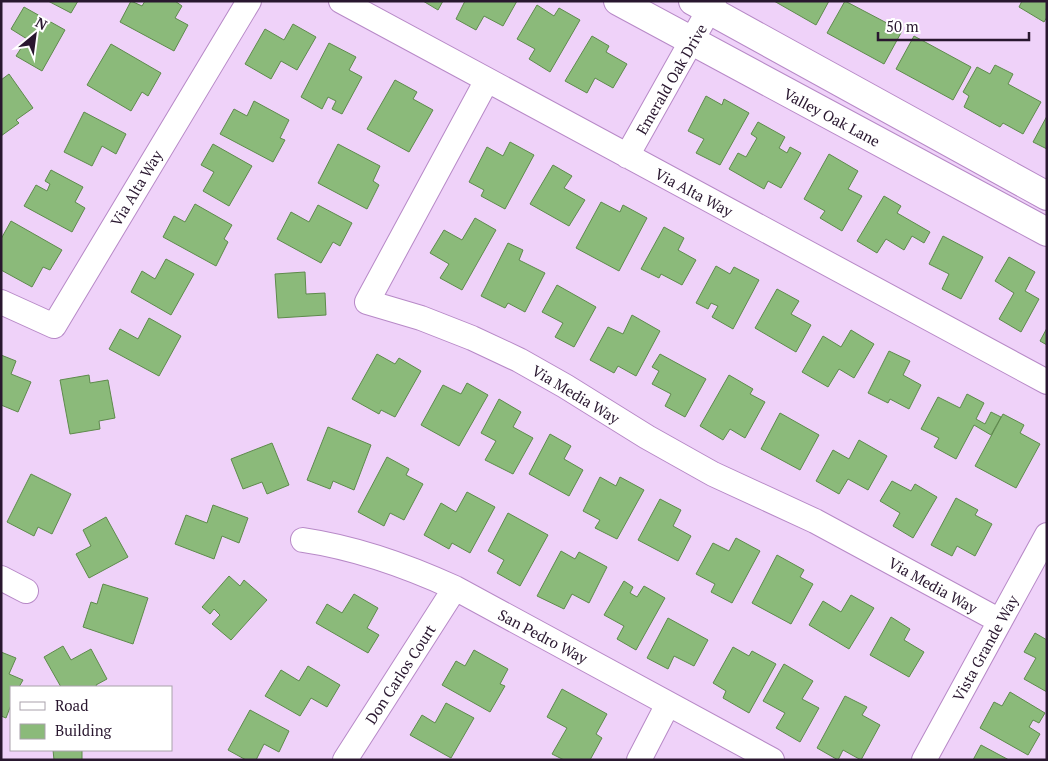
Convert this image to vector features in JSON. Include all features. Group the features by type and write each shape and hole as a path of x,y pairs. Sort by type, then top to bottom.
{"street":[{"name":"Via Alta Way","path":"1,302 54,326 249,1"},
{"name":"Via Alta Way","path":"341,1 1047,382"},
{"name":"Valley Oak Lane","path":"618,1 1047,232"},
{"name":"Emerald Oak Drive","path":"627,156 675,69 693,42 705,4"},
{"path":"705,4 1047,196"},
{"name":"Via Media Way","path":"487,80 367,302 422,318 472,338 519,360 647,437 713,474 815,521 1000,621"},
{"name":"Vista Grande Way","path":"924,760 1047,535"},
{"name":"San Pedro Way","path":"303,540 372,554 455,588 772,760"},
{"path":"1,578 26,591"},
{"name":"Don Carlos Court","path":"345,760 455,588"},
{"path":"639,760 668,704"}],"building":[{"path":"48,1 78,1 71,13"},
{"path":"131,1 142,6 145,1 175,1 182,6 175,18 188,25 174,51 120,22"},
{"path":"423,1 443,1 438,10"},
{"path":"465,1 517,1 503,26 484,16 476,30 456,19"},
{"path":"774,1 829,1 816,25"},
{"path":"845,1 902,31 884,64 827,33"},
{"path":"1022,1 1047,1 1047,17 1044,22 1019,7"},
{"path":"537,5 554,16 559,8 580,20 550,72 529,59 535,49 517,39"},
{"path":"24,7 65,30 42,71 16,56 27,39 11,29"},
{"path":"293,24 316,37 297,70 281,61 271,79 245,64 265,29 284,40"},
{"path":"592,36 609,46 606,52 627,64 613,88 595,78 587,93 565,81"},
{"path":"914,36 971,67 953,100 896,69"},
{"path":"329,43 356,57 349,70 362,77 342,114 332,109 336,101 328,97 322,109 301,97"},
{"path":"111,44 161,73 148,96 142,92 131,111 87,85"},
{"path":"995,65 1013,74 1008,84 1041,102 1023,134 1003,123 1000,127 964,107 969,96 963,92 977,67 990,74"},
{"path":"9,74 33,108 16,120 19,123 1,136 1,80"},
{"path":"395,80 417,92 413,99 433,110 409,152 367,129"},
{"path":"706,96 722,105 724,99 749,113 720,165 696,153 704,139 688,131"},
{"path":"254,101 289,120 280,138 285,140 273,162 220,134 234,109 247,116"},
{"path":"84,112 126,134 116,154 102,146 92,166 64,152"},
{"path":"1047,116 1047,149 1033,142"},
{"path":"758,122 785,137 779,148 787,153 790,147 801,153 781,188 768,181 764,189 729,169 738,153 746,157 757,138 751,134"},
{"path":"510,142 534,155 505,209 481,196 484,190 469,182 487,147 503,156"},
{"path":"213,144 252,166 229,206 203,191 214,172 201,165"},
{"path":"338,144 380,166 373,181 379,185 367,209 318,183"},
{"path":"829,154 858,171 848,189 862,196 842,231 820,218 825,211 804,199"},
{"path":"553,165 572,176 564,188 585,200 569,226 530,204"},
{"path":"51,170 83,187 75,202 85,208 72,232 24,206 36,185 47,191 50,184 45,181"},
{"path":"884,196 901,206 897,213 930,232 924,243 912,236 904,250 886,239 877,253 857,241"},
{"path":"601,202 620,212 623,205 647,218 619,271 576,248"},
{"path":"195,204 232,225 224,239 228,242 216,266 163,237 174,216 185,222"},
{"path":"318,205 352,223 340,246 333,242 321,263 277,239 291,212 309,222"},
{"path":"475,218 496,230 462,290 440,278 449,264 430,253 444,230 462,240"},
{"path":"11,221 62,250 50,270 43,267 32,287 1,270 1,239"},
{"path":"664,227 684,238 678,250 696,260 682,285 661,274 659,278 641,269"},
{"path":"943,236 983,257 961,299 942,289 949,274 929,264"},
{"path":"508,243 523,250 519,260 545,273 525,312 508,303 505,308 481,296"},
{"path":"1009,257 1035,272 1025,291 1039,299 1021,332 999,319 1014,293 995,281"},
{"path":"166,259 194,274 171,315 131,292 142,271 155,279"},
{"path":"716,266 730,274 734,267 759,280 733,329 712,317 718,306 711,303 708,309 696,303"},
{"path":"305,272 306,294 325,293 326,315 278,318 275,274"},
{"path":"557,285 596,307 574,347 555,337 563,323 542,312"},
{"path":"777,289 799,301 791,314 811,325 796,352 755,328"},
{"path":"632,315 660,331 636,376 618,366 614,373 590,360 608,327 623,334"},
{"path":"149,318 181,336 159,376 109,349 120,329 138,339"},
{"path":"1047,328 1047,345 1040,341"},
{"path":"851,330 874,344 854,378 839,369 828,387 802,372 823,336 841,347"},
{"path":"889,351 910,361 903,375 921,385 909,409 890,399 888,403 868,393"},
{"path":"377,354 395,364 399,358 421,371 395,417 381,410 379,414 352,399"},
{"path":"660,354 706,379 685,417 665,406 671,394 652,384 659,371 652,367"},
{"path":"1,355 16,361 11,374 31,382 18,412 1,405"},
{"path":"89,375 90,383 108,380 115,418 99,421 100,429 70,434 60,380"},
{"path":"729,375 753,389 750,394 765,402 745,438 730,429 723,440 700,426"},
{"path":"467,383 488,395 459,446 421,425 443,385 461,394"},
{"path":"967,394 984,403 976,419 985,424 991,412 1001,417 991,435 974,425 956,459 934,447 939,438 921,429 938,397 960,408"},
{"path":"499,399 521,412 513,427 533,438 513,474 485,460 496,441 481,433"},
{"path":"780,413 819,435 800,470 761,449"},
{"path":"1003,414 1024,425 1020,433 1040,444 1016,488 975,466"},
{"path":"328,427 371,445 354,490 333,481 330,489 307,480"},
{"path":"550,434 571,446 564,459 583,470 569,496 529,474"},
{"path":"859,440 887,456 868,490 848,479 839,494 816,481 833,450 849,459"},
{"path":"272,443 289,485 267,494 262,482 243,489 231,459"},
{"path":"387,457 409,469 406,475 423,484 404,520 390,513 384,526 358,512"},
{"path":"31,474 71,494 52,534 38,527 34,536 7,522"},
{"path":"600,477 616,486 620,477 644,490 617,539 595,528 600,520 583,511"},
{"path":"892,481 911,491 915,484 937,497 913,538 893,526 900,513 880,501"},
{"path":"467,492 495,507 470,553 452,543 449,549 424,535 441,503 456,512"},
{"path":"956,498 978,510 975,515 992,524 975,556 957,546 952,556 931,545"},
{"path":"660,499 681,510 673,526 691,536 678,561 638,540"},
{"path":"213,505 248,518 239,543 222,536 214,559 175,544 186,515 207,523"},
{"path":"508,513 548,535 520,586 497,573 504,560 488,551"},
{"path":"106,517 128,557 89,578 76,554 91,546 83,530"},
{"path":"736,538 760,551 732,603 711,592 715,584 696,574 713,543 729,551"},
{"path":"561,551 575,559 579,552 607,567 589,603 572,594 564,609 537,596"},
{"path":"777,555 804,570 800,577 813,584 791,624 752,603"},
{"path":"229,576 240,586 244,580 267,600 231,640 212,624 220,615 214,609 210,614 202,607"},
{"path":"624,581 633,587 630,593 637,597 644,586 665,598 636,650 617,639 624,626 604,615"},
{"path":"103,584 148,598 133,644 83,627 91,602 97,604"},
{"path":"354,594 378,608 367,628 379,635 368,653 316,623 327,604 342,613"},
{"path":"851,595 874,608 849,649 809,625 823,601 841,612"},
{"path":"891,617 910,629 904,640 924,652 909,677 870,655"},
{"path":"668,618 708,640 694,666 674,656 668,669 647,658"},
{"path":"1035,633 1047,640 1047,692 1024,679 1036,658 1024,652"},
{"path":"63,646 71,660 91,649 107,679 96,686 60,686 44,657"},
{"path":"733,647 749,656 752,651 776,664 749,713 723,698 726,691 713,683"},
{"path":"474,650 508,669 500,684 505,686 490,712 442,685 456,661 465,666"},
{"path":"1,652 16,658 9,674 23,680 20,686 10,686 10,708 6,718 1,716"},
{"path":"784,664 813,681 802,699 819,708 800,742 776,728 785,713 763,701"},
{"path":"308,666 340,685 327,707 311,698 300,716 265,696 281,670 299,681"},
{"path":"562,689 607,714 596,734 602,738 590,760 564,760 552,754 567,728 547,717"},
{"path":"1010,692 1045,713 1039,723 1033,720 1029,727 1040,734 1028,755 980,728 994,702 1002,706"},
{"path":"845,696 867,707 862,715 880,725 861,760 843,750 838,760 817,748"},
{"path":"446,703 474,718 451,758 410,735 422,715 435,723"},
{"path":"250,710 289,731 279,752 264,744 256,760 246,760 228,750"},
{"path":"981,745 1009,760 973,760"},
{"path":"53,751 82,751 82,760 54,760"}]}
